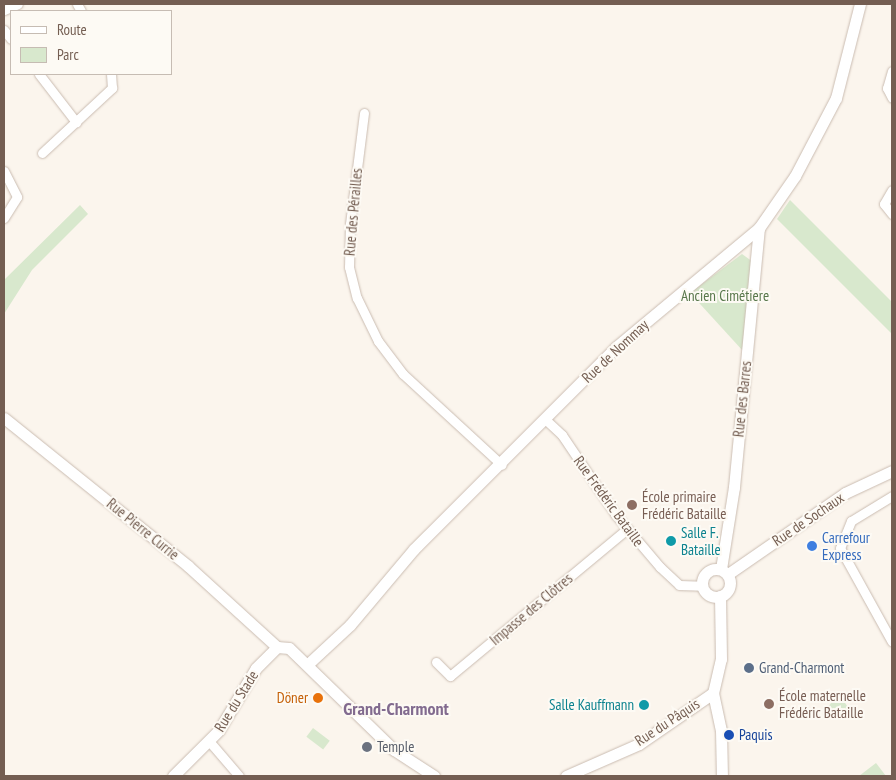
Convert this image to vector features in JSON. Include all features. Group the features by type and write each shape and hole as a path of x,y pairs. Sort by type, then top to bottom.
{"street":[{"path":"4,10 18,4"},
{"name":"Rue de Nommay","path":"308,664 350,624 414,550 502,465 616,347 759,228 795,176 836,98 860,4"},
{"path":"892,71 887,88 892,98"},
{"path":"39,75 76,122"},
{"path":"42,153 112,88 111,75"},
{"name":"Rue des Pérailles","path":"364,113 350,224 349,267 357,298 378,341 402,374 502,465"},
{"path":"4,172 18,197 4,218"},
{"path":"892,190 884,204 892,214"},
{"name":"Rue des Barres","path":"724,572 759,228"},
{"name":"Rue Pierre Currie","path":"4,418 188,566 276,647"},
{"name":"Rue Frédéric Bataille","path":"546,420 562,435 627,529 679,585 702,586"},
{"name":"Rue de Sochaux","path":"724,572 845,493 892,471"},
{"path":"892,496 851,521 840,548 892,642"},
{"name":"Impasse des Clôtres","path":"436,662 450,676 627,529"},
{"path":"720,596 712,596 702,586 704,575 724,572 730,585 720,596 721,659 713,693 721,730 722,776"},
{"path":"276,647 289,648 308,664 394,750 434,776"},
{"name":"Rue du Stade","path":"173,776 209,741 226,721 256,668 276,647"},
{"name":"Rue du Pâquis","path":"566,776 638,744 713,693"},
{"path":"209,741 239,776"}],"green space":[{"path":"790,200 892,302 892,334 777,219"},
{"path":"80,205 88,214 32,270 4,314 4,280"},
{"name":"Ancien Cimétiere","path":"742,254 753,262 743,351 690,293"},
{"path":"838,700 845,703 848,710 845,717 838,720 831,717 828,710 831,703"},
{"path":"313,728 330,741 323,749 306,737"},
{"path":"876,763 886,776 859,776"}],"place":[{"name":"École primaire Frédéric Bataille","path":"632,505"},
{"name":"Salle F. Bataille","path":"671,541"},
{"name":"Carrefour Express","path":"812,546"},
{"name":"Grand-Charmont","path":"749,668"},
{"name":"Döner","path":"318,698"},
{"name":"École maternelle Frédéric Bataille","path":"769,704"},
{"name":"Salle Kauffmann","path":"644,705"},
{"name":"Paquis","path":"729,735"},
{"name":"Temple","path":"367,747"}],"district":[{"name":"Grand-Charmont","path":"396,709"}]}
